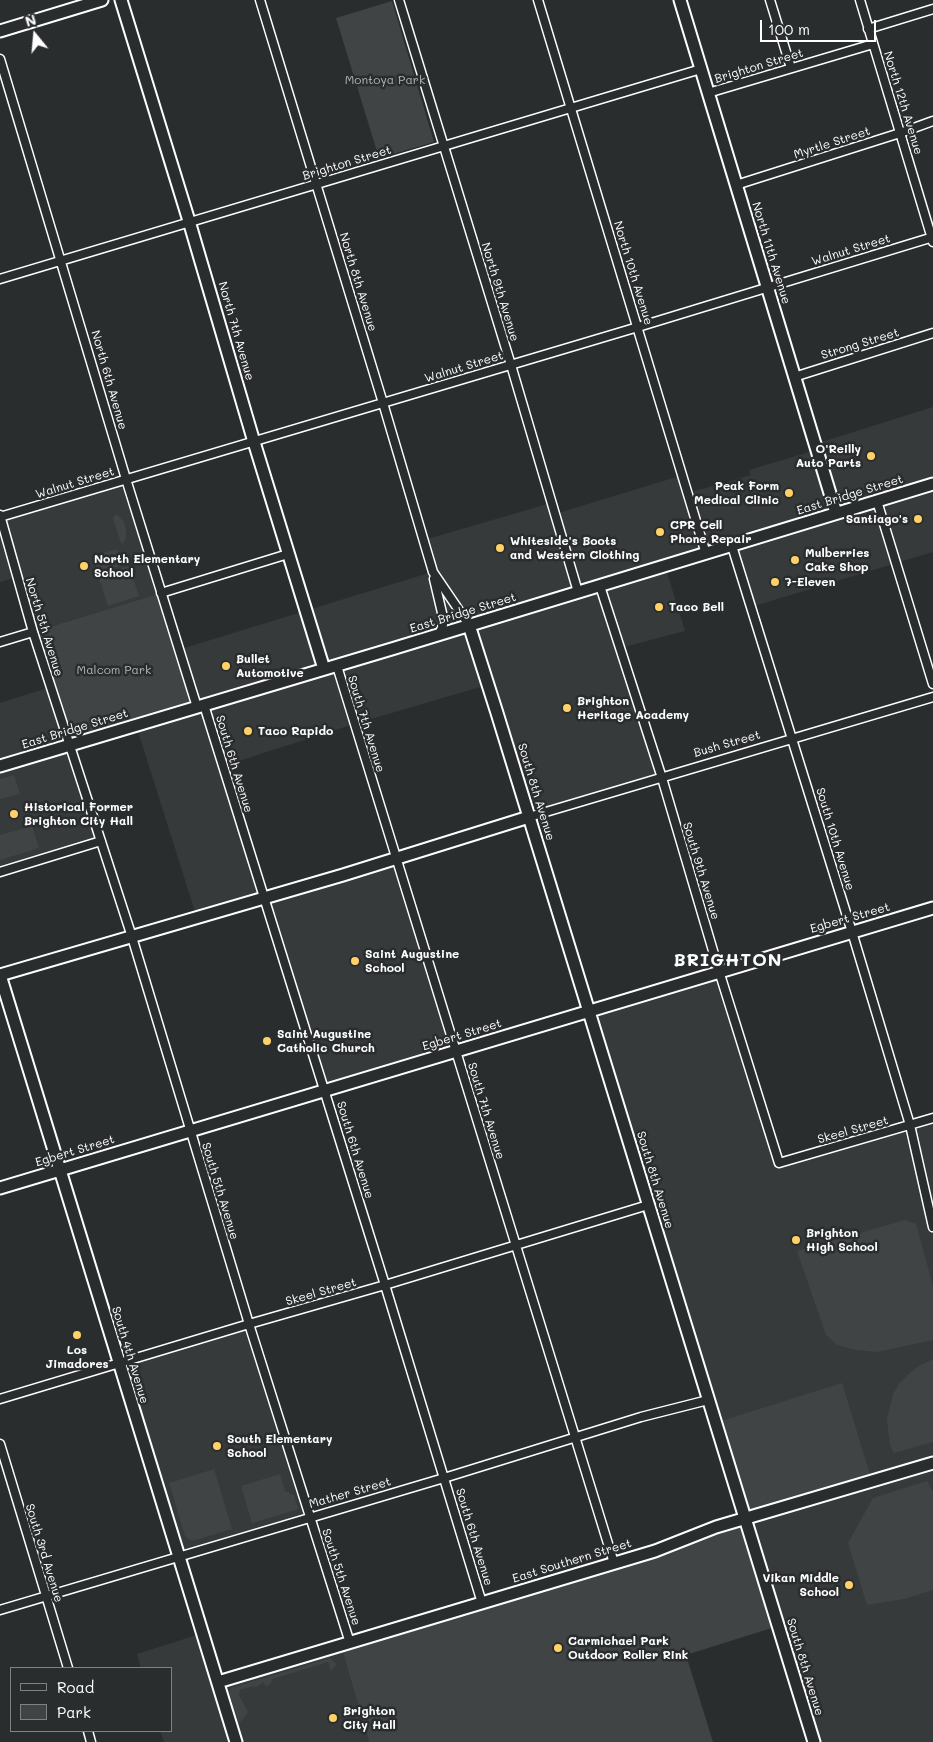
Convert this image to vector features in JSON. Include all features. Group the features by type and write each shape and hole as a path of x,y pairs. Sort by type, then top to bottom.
{"street":[{"path":"0,31 102,0"},
{"name":"North 7th Avenue","path":"121,0 324,670"},
{"name":"North 8th Avenue","path":"260,0 433,572 443,617 440,635"},
{"name":"North 9th Avenue","path":"399,0 511,365 578,592"},
{"name":"North 10th Avenue","path":"538,0 706,554"},
{"name":"North 11th Avenue","path":"680,0 836,513"},
{"path":"770,0 791,68"},
{"name":"North 12th Avenue","path":"860,0 932,239"},
{"path":"868,29 933,9"},
{"name":"Brighton Street","path":"708,93 873,44"},
{"name":"North 6th Avenue","path":"0,59 161,593 201,706"},
{"name":"Brighton Street","path":"0,279 701,69"},
{"name":"Myrtle Street","path":"736,186 933,121"},
{"name":"Walnut Street","path":"0,516 932,239"},
{"name":"Strong Street","path":"794,377 933,333"},
{"name":"East Bridge Street","path":"0,766 440,635 933,484"},
{"path":"877,502 933,684"},
{"name":"North 5th Avenue","path":"0,516 33,632 70,745"},
{"name":"South 10th Avenue","path":"732,546 910,1124 933,1227"},
{"path":"161,593 288,554"},
{"name":"North 8th Avenue","path":"433,572 469,625"},
{"name":"South 9th Avenue","path":"600,586 662,778 719,971 779,1163"},
{"name":"South 8th Avenue","path":"469,625 814,1742"},
{"path":"0,642 33,632"},
{"name":"South 7th Avenue","path":"337,666 614,1563"},
{"name":"Bush Street","path":"529,817 933,697"},
{"name":"South 6th Avenue","path":"201,706 264,898 386,1285 482,1603"},
{"name":"South 5th Avenue","path":"70,745 132,937 249,1324 350,1643"},
{"path":"0,975 264,898 529,817"},
{"path":"0,872 101,842"},
{"name":"Egbert Street","path":"0,1188 933,908"},
{"name":"South 4th Avenue","path":"0,975 61,1170 118,1364 236,1742"},
{"name":"Skeel Street","path":"779,1163 933,1118"},
{"name":"Skeel Street","path":"0,1399 386,1285 648,1204"},
{"name":"Mather Street","path":"0,1610 444,1478 641,1417 708,1400"},
{"name":"South 3rd Avenue","path":"0,1444 68,1667"},
{"name":"East Southern Street","path":"218,1682 655,1551 698,1533 744,1518 933,1463"}],"shaded area":[{"path":"933,407 933,552 751,607 732,546 665,566 685,631 620,648 662,778 529,817 487,685 354,724 223,766 264,897 396,858 455,1051 325,1091 264,898 197,918 136,725 178,650 432,572 424,540 551,503 555,514 683,475 688,493 751,475 749,470 816,450 815,444"},
{"name":"North Elementary School","path":"126,479 161,593 33,632 17,577 0,582 0,517"},
{"path":"51,687 101,841 0,872 0,703"},
{"name":"Brighton High School","path":"719,971 779,1163 933,1118 933,1742 814,1742 588,1012"},
{"name":"South Elementary School","path":"250,1324 311,1516 179,1556 120,1363"},
{"path":"203,1633 218,1682 341,1646 369,1742 164,1742 160,1732 172,1732 172,1667 141,1667 137,1654"}],"green space":[{"name":"Montoya Park","path":"392,1 434,142 379,158 336,18"},
{"path":"116,514 124,522 126,529 126,537 123,544 121,543 113,518"},
{"path":"117,549 122,565 102,572 100,568 97,569 93,556"},
{"path":"129,566 139,596 108,606 98,575"},
{"name":"Malcom Park","path":"161,593 197,707 70,745 33,632"},
{"path":"14,775 20,794 0,799 0,779"},
{"path":"32,826 39,848 0,860 0,835"},
{"path":"905,1220 916,1224 933,1286 933,1340 877,1352 856,1350 837,1345 826,1335 797,1251"},
{"path":"933,1359 933,1442 894,1453 890,1445 887,1420 893,1394 899,1384 911,1372"},
{"path":"842,1383 872,1481 745,1519 778,1626 686,1655 713,1742 369,1742 341,1646 744,1519 715,1423"},
{"path":"214,1469 232,1529 192,1541 185,1536 169,1483"},
{"path":"280,1474 285,1491 294,1495 298,1508 252,1523 241,1486"},
{"path":"927,1481 933,1492 933,1590 904,1599 867,1605 848,1543 873,1498"},
{"path":"330,1658 337,1664 331,1671 328,1662 272,1679 268,1686 264,1682 256,1687 253,1686 240,1690 239,1695 248,1712 239,1723 229,1692 231,1688"}],"place":[{"name":"O'Reilly Auto Parts","path":"871,456"},
{"name":"Peak Form Medical Clinic","path":"789,493"},
{"name":"Santiago's","path":"918,519"},
{"name":"CPR Cell Phone Repair","path":"660,532"},
{"name":"Whiteside's Boots and Western Clothing","path":"500,548"},
{"name":"Mulberries Cake Shop","path":"795,560"},
{"name":"North Elementary School","path":"84,566"},
{"name":"7-Eleven","path":"775,582"},
{"name":"Taco Bell","path":"659,607"},
{"name":"Bullet Automotive","path":"226,666"},
{"name":"Brighton Heritage Academy","path":"567,708"},
{"name":"Taco Rapido","path":"248,731"},
{"name":"Historical Former Brighton City Hall","path":"14,814"},
{"name":"Saint Augustine School","path":"355,961"},
{"name":"Saint Augustine Catholic Church","path":"267,1041"},
{"name":"Brighton High School","path":"796,1240"},
{"name":"Los Jimadores","path":"77,1335"},
{"name":"South Elementary School","path":"217,1446"},
{"name":"Vikan Middle School","path":"849,1585"},
{"name":"Carmichael Park Outdoor Roller Rink","path":"558,1648"},
{"name":"Brighton City Hall","path":"333,1718"}],"district":[{"name":"BRIGHTON","path":"728,960"}]}
